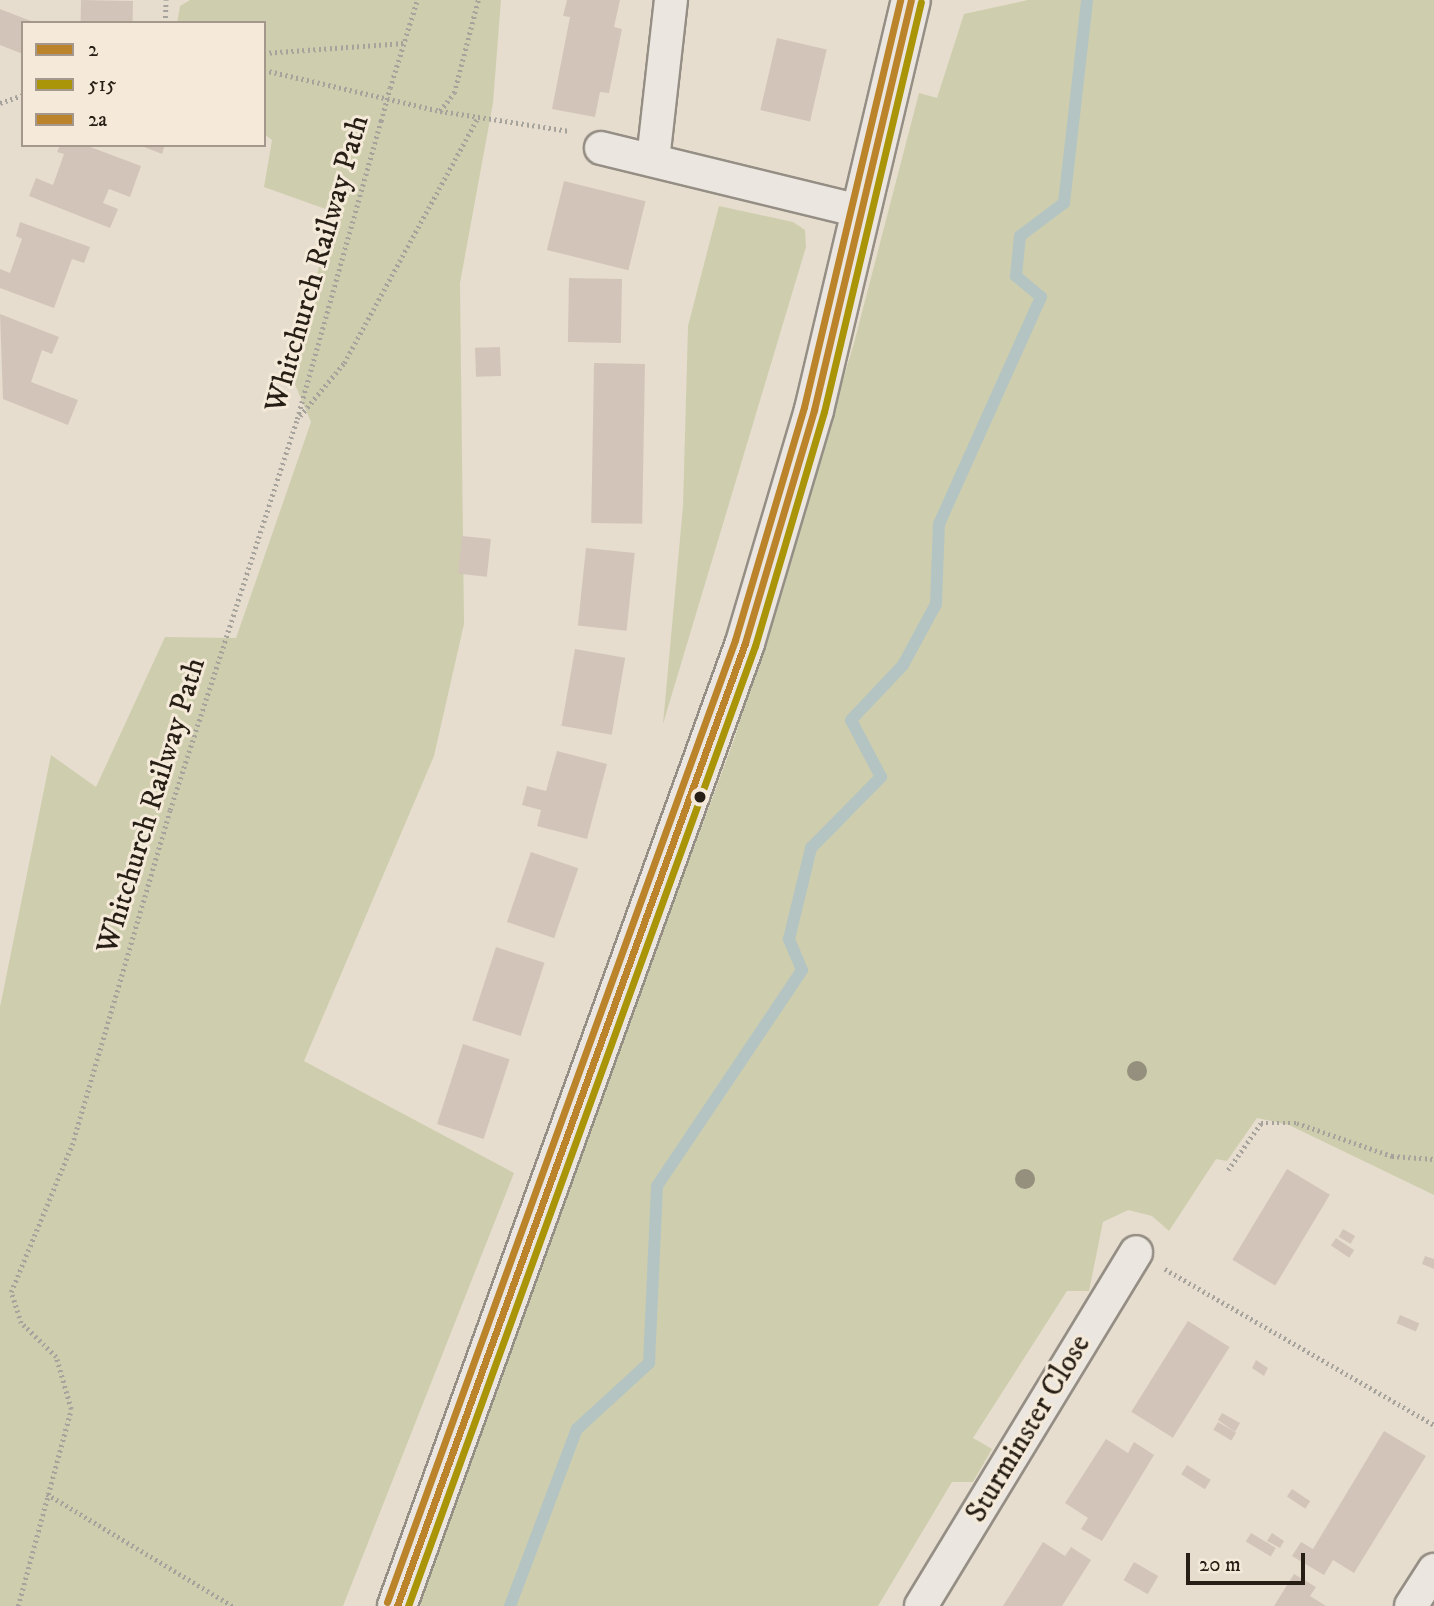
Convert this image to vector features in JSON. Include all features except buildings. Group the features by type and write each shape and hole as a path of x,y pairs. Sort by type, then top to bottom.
{"street":[{"path":"653,160 671,0"},
{"path":"397,1606 745,643 814,410 911,0"},
{"path":"601,148 859,211"},
{"name":"Sturminster Close","path":"921,1606 1136,1252"},
{"path":"1411,1606 1434,1570"}],"path":[{"path":"165,21 166,0"},
{"name":"Whitchurch Railway Path","path":"18,1606 71,1409 65,1378 56,1357 12,1310 10,1292 72,1145 170,810 297,419 417,0"},
{"path":"440,111 454,93 478,0"},
{"path":"266,53 405,43"},
{"path":"266,70 440,111 583,133 601,148"},
{"path":"0,103 21,96"},
{"path":"297,419 344,363 478,117"},
{"path":"1228,1170 1261,1123 1297,1123 1392,1156 1434,1159"},
{"path":"1180,1278 1434,1425"},
{"path":"47,1494 233,1606"}],"green space":[{"path":"190,0 501,0 493,103 460,283 464,624 434,756 304,1061 514,1173 343,1606 0,1606 0,1007 51,755 96,787 165,637 236,638 311,422 294,382 331,211 264,187 272,140 266,136 266,21 177,21 180,6"},
{"path":"1028,0 1434,0 1434,1195 1289,1125 1257,1118 1227,1161 1216,1159 1169,1231 1152,1216 1128,1210 1103,1222 1089,1291 1067,1291 973,1438 992,1449 973,1482 952,1482 878,1606 419,1606 476,1435 735,737 854,343 919,93 937,98 964,14"},
{"path":"719,206 793,222 805,230 806,247 663,724 683,506 688,326"}],"waterway":[{"path":"510,1606 577,1429 649,1363 657,1186 802,970 789,939 811,848 881,777 851,720 903,665 936,604 939,524 1041,297 1016,276 1020,236 1064,203 1087,0"}],"transit line":[{"name":"2a","path":"387,1602 735,640 804,407 900,0"},
{"name":"2","path":"397,1606 745,643 814,410 911,0"},
{"name":"515","path":"408,1606 755,646 824,412 921,2"}]}
